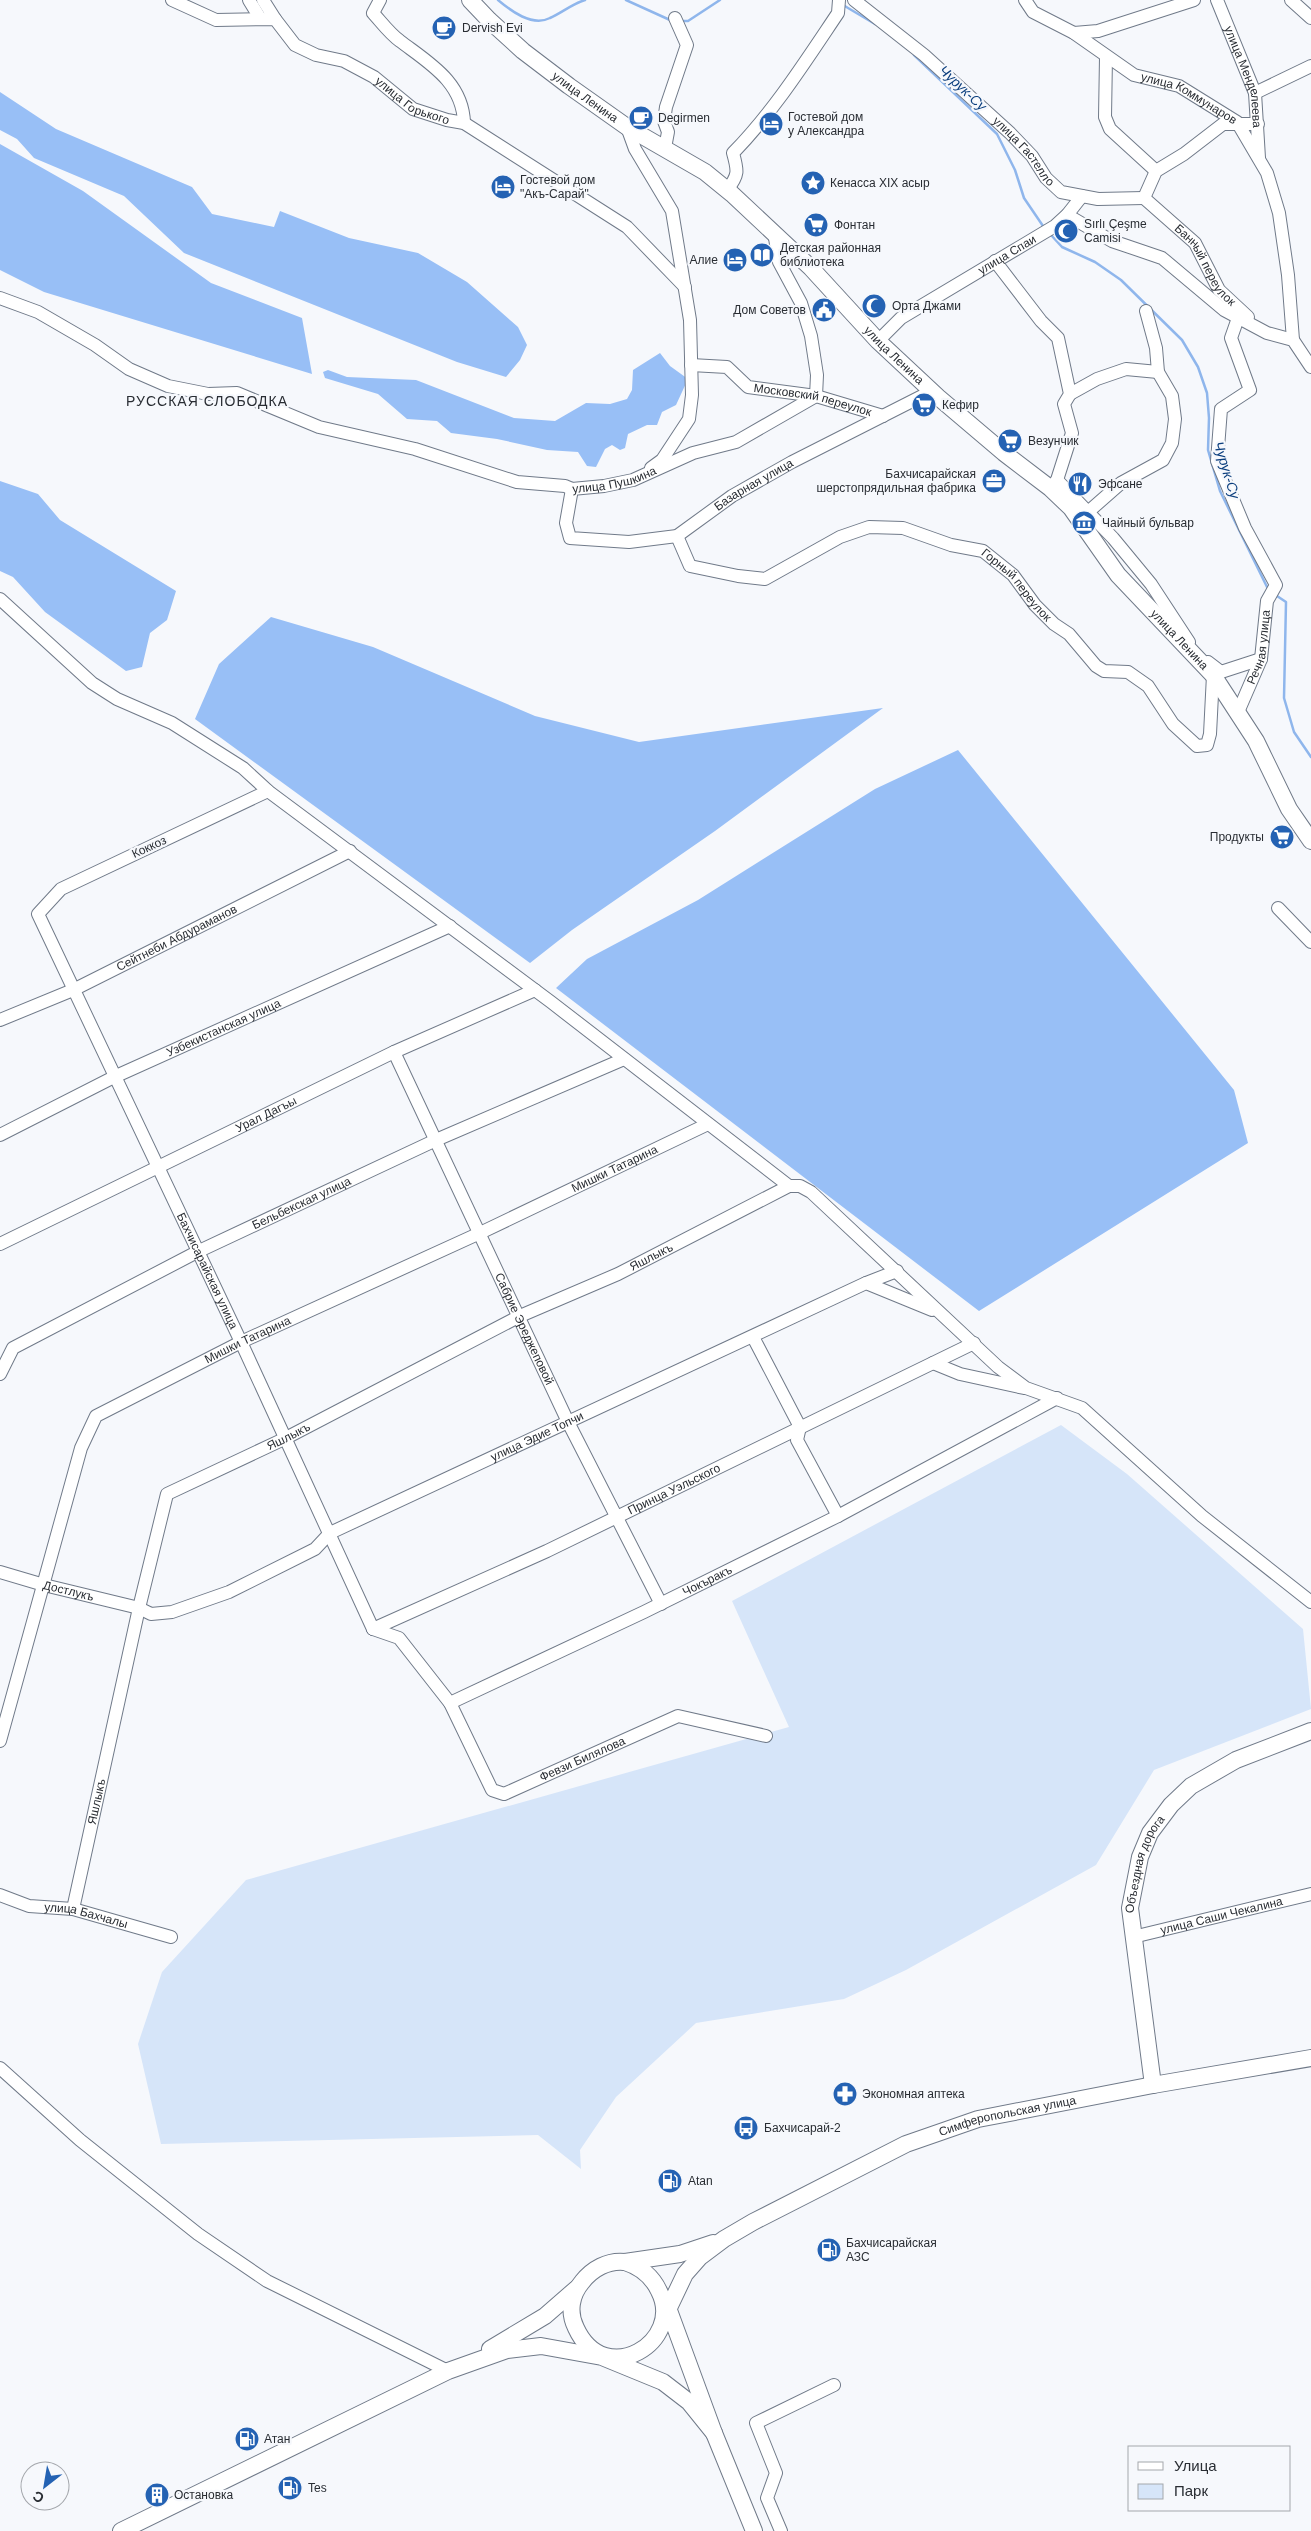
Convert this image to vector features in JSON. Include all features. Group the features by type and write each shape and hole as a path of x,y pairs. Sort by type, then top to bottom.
{"main road":[{"name":"улица Ленина","path":"470,0 488,20 523,51 627,127 705,172 727,190 774,232 878,341 932,391 1004,453 1053,484 1118,575 1214,675 1256,741 1289,809 1311,841"},
{"name":"Объездная дорога","path":"1153,2085 1130,1908 1140,1857 1150,1833 1171,1805 1191,1786 1236,1760 1311,1731"},
{"name":"Симферопольская улица","path":"666,2308 685,2274 700,2257 724,2239 753,2222 906,2144 978,2119 1153,2085 1311,2058"},
{"name":"Симферопольская улица","path":"625,2262 680,2254 724,2239"},
{"path":"121,2531 468,2362 545,2316 602,2266 614,2262 625,2262 646,2273 654,2281 754,2531"},
{"path":"579,2285 571,2307 573,2321 583,2340 602,2357 663,2382 689,2402 714,2433"},
{"path":"468,2362 508,2350 541,2346 602,2357 623,2357 640,2350 656,2337 666,2308"}],"street":[{"path":"172,0 216,20 244,21 275,18"},
{"path":"249,0 260,18"},
{"name":"улица Горького","path":"263,0 295,45 316,55 344,61 374,77 413,109 447,120 464,123 627,227 685,287"},
{"path":"380,0 373,14 399,41 442,73 457,93 464,113 464,123"},
{"name":"улица Гастелло","path":"854,0 870,10 924,54 1010,133 1032,156 1046,178 1061,192 1082,196"},
{"name":"улица Коммунаров","path":"1025,0 1033,12 1074,33 1134,75 1179,86 1237,122 1267,173 1279,213 1288,275 1292,340"},
{"path":"1074,33 1098,31 1194,0"},
{"name":"улица Менделеева","path":"1218,0 1255,93 1259,158"},
{"path":"1291,0 1311,18"},
{"path":"727,190 736,179 737,167 733,153 753,132 788,87 838,13 838,3"},
{"path":"665,148 668,132 664,121 666,107 688,45 676,20"},
{"path":"1106,56 1105,117 1110,129 1156,171"},
{"path":"1255,93 1311,66"},
{"path":"1082,196 1098,199 1144,198 1156,171 1184,154 1223,124 1237,122 1258,124"},
{"path":"627,127 635,149 672,211 685,287 692,395 689,419 676,442 662,460 634,480"},
{"name":"улица Спаи","path":"878,341 902,318 1054,226 1067,215 1082,196"},
{"name":"Банный переулок","path":"1144,198 1195,243 1219,290 1240,312 1267,333"},
{"path":"1067,215 1112,241 1162,258 1224,310 1267,333 1292,340 1311,367"},
{"path":"774,232 780,262 801,303 811,336 817,375 816,396"},
{"path":"995,261 1041,321 1058,338 1070,394"},
{"name":"улица Пушкина","path":"0,298 38,312 129,369 168,386 208,394 237,393 319,427 415,449 517,482 565,486 572,489 604,486 634,480 694,453 736,442 816,396"},
{"path":"1088,512 1120,484 1163,460 1172,443 1175,419 1172,396 1158,372 1156,348 1146,311"},
{"name":"Речная улица","path":"1238,318 1231,338 1250,390 1221,409 1217,460 1245,528 1276,585 1267,601 1261,659 1238,712"},
{"name":"Московский переулок","path":"691,366 727,367 748,387 816,396 883,416"},
{"path":"1158,372 1126,369 1097,379 1070,394 1064,404 1072,433 1053,484 1088,512 1151,584 1195,651 1221,672 1261,659"},
{"name":"Базарная улица","path":"572,489 566,523 570,538 629,542 677,536 732,496 792,462 932,391"},
{"name":"Горный переулок","path":"677,536 690,566 738,576 765,579 840,537 868,527 903,528 951,545 983,551 1013,575 1035,605 1054,624 1069,634 1096,666 1104,671 1128,672 1148,686 1173,724 1197,746 1207,745 1210,734 1214,675"},
{"path":"0,599 92,683 117,699 172,722 243,768 268,791 535,990 789,1186 800,1186 811,1192 998,1367 1026,1388"},
{"name":"Коккоз","path":"38,914 61,889 268,791"},
{"name":"Сейтнеби Абдураманов","path":"0,1020 73,990 350,851"},
{"path":"1278,908 1311,942"},
{"name":"Бахчисарайская улица","path":"38,914 241,1342 373,1629"},
{"name":"Узбекистанская улица","path":"0,1135 114,1077 450,926"},
{"name":"Урал Дагъы","path":"0,1244 156,1166 394,1052 535,990"},
{"name":"Сабрие Эреджеповой","path":"394,1052 520,1316 568,1422 661,1604"},
{"name":"Бельбекская улица","path":"0,1374 14,1348 197,1252 436,1140 624,1059"},
{"name":"Мишки Татарина","path":"0,1741 81,1448 96,1416 241,1342 480,1233 708,1124"},
{"name":"Яшлыкъ","path":"73,1909 138,1608 167,1494 284,1439 520,1316 618,1274 789,1186"},
{"name":"улица Эдие Топчи","path":"138,1608 151,1614 172,1612 229,1592 316,1549 330,1533 866,1283 897,1271"},
{"path":"866,1283 939,1313"},
{"path":"753,1337 800,1427 797,1440 838,1516"},
{"name":"Принца Уэльского","path":"373,1629 616,1517 974,1344"},
{"path":"933,1363 960,1374 1026,1388 1082,1408 1097,1418 1202,1516 1311,1602"},
{"name":"Чокъракъ","path":"450,1702 661,1604 838,1516 1057,1398"},
{"name":"Достлукъ","path":"0,1572 138,1608"},
{"path":"373,1629 399,1638 450,1702"},
{"name":"Февзи Билялова","path":"450,1702 492,1790 504,1794 678,1716 766,1736"},
{"name":"улица Саши Чекалина","path":"1133,1937 1311,1894"},
{"name":"улица Бахчалы","path":"0,1895 29,1906 73,1909 170,1937"},
{"path":"0,2068 80,2140 198,2234 267,2281 448,2371"},
{"path":"781,2531 767,2498 776,2473 756,2423 834,2385"}],"green space":[{"path":"1061,1425 1127,1474 1303,1629 1311,1709 1154,1770 1096,1865 906,1970 844,1999 696,2023 616,2097 580,2150 581,2169 538,2135 161,2144 138,2044 162,1972 246,1880 789,1727 732,1601"}],"shaded area":[{"path":"0,92 56,129 192,187 212,214 274,227 280,211 349,238 418,253 467,282 518,327 527,345 520,360 506,377 457,362 184,253 124,196 34,158 17,139 0,130"},
{"path":"0,144 83,191 211,283 302,318 312,374 44,292 0,270"},
{"path":"660,353 670,366 688,379 676,405 662,412 657,425 647,425 628,434 625,448 620,450 612,445 605,449 596,467 587,466 578,452 547,450 497,439 451,433 437,421 407,419 378,394 325,378 323,372 328,370 347,377 416,380 514,418 555,421 586,403 610,404 627,399 632,390 633,370"},
{"path":"0,481 38,494 60,520 176,591 167,620 150,633 142,667 126,671 45,612 13,577 0,571"},
{"path":"271,617 373,647 535,716 639,742 883,708 715,831 572,930 530,963 195,719 219,664"},
{"path":"958,750 1234,1090 1248,1143 979,1311 556,988 587,959 698,900 875,789"}],"waterway":[{"name":"Чурук-Су","path":"498,0 522,17 536,21 550,18 585,0"},
{"name":"Чурук-Су","path":"626,0 670,20"},
{"name":"Чурук-Су","path":"680,21 688,21 720,0"},
{"name":"Чурук-Су","path":"843,5 875,24"},
{"name":"Чурук-Су","path":"914,55 997,134 1015,170 1024,198 1043,226"},
{"name":"Чурук-Су","path":"1051,235 1062,247 1095,262 1121,280 1182,340 1198,367 1207,393 1209,418 1208,450 1220,491 1268,589"},
{"name":"Чурук-Су","path":"1274,594 1286,602 1284,698 1294,732 1311,757"}],"place":[{"name":"Dervish Evi","path":"444,28"},
{"name":"Degirmen","path":"641,118"},
{"name":"Гостевой дом у Александра","path":"771,124"},
{"name":"Кенасса XIX асыр","path":"813,183"},
{"name":"Гостевой дом \"Акъ-Сарай\"","path":"503,187"},
{"name":"Фонтан","path":"816,225"},
{"name":"Sırlı Çeşme Camisi","path":"1066,231"},
{"name":"Детская районная библиотека","path":"762,255"},
{"name":"Алие","path":"735,260"},
{"name":"Орта Джами","path":"874,306"},
{"name":"Дом Советов","path":"824,310"},
{"name":"Кефир","path":"924,405"},
{"name":"Везунчик","path":"1010,441"},
{"name":"Бахчисарайская шерстопрядильная фабрика","path":"994,481"},
{"name":"Эфсане","path":"1080,484"},
{"name":"Чайный бульвар","path":"1084,523"},
{"name":"Продукты","path":"1282,837"},
{"name":"Экономная аптека","path":"845,2094"},
{"name":"Бахчисарай-2","path":"746,2128"},
{"name":"Atan","path":"670,2181"},
{"name":"Бахчисарайская АЗС","path":"829,2250"},
{"name":"Атан","path":"247,2439"},
{"name":"Tes","path":"290,2488"},
{"name":"Остановка","path":"157,2495"}],"district":[{"name":"РУССКАЯ СЛОБОДКА","path":"207,401"}]}
